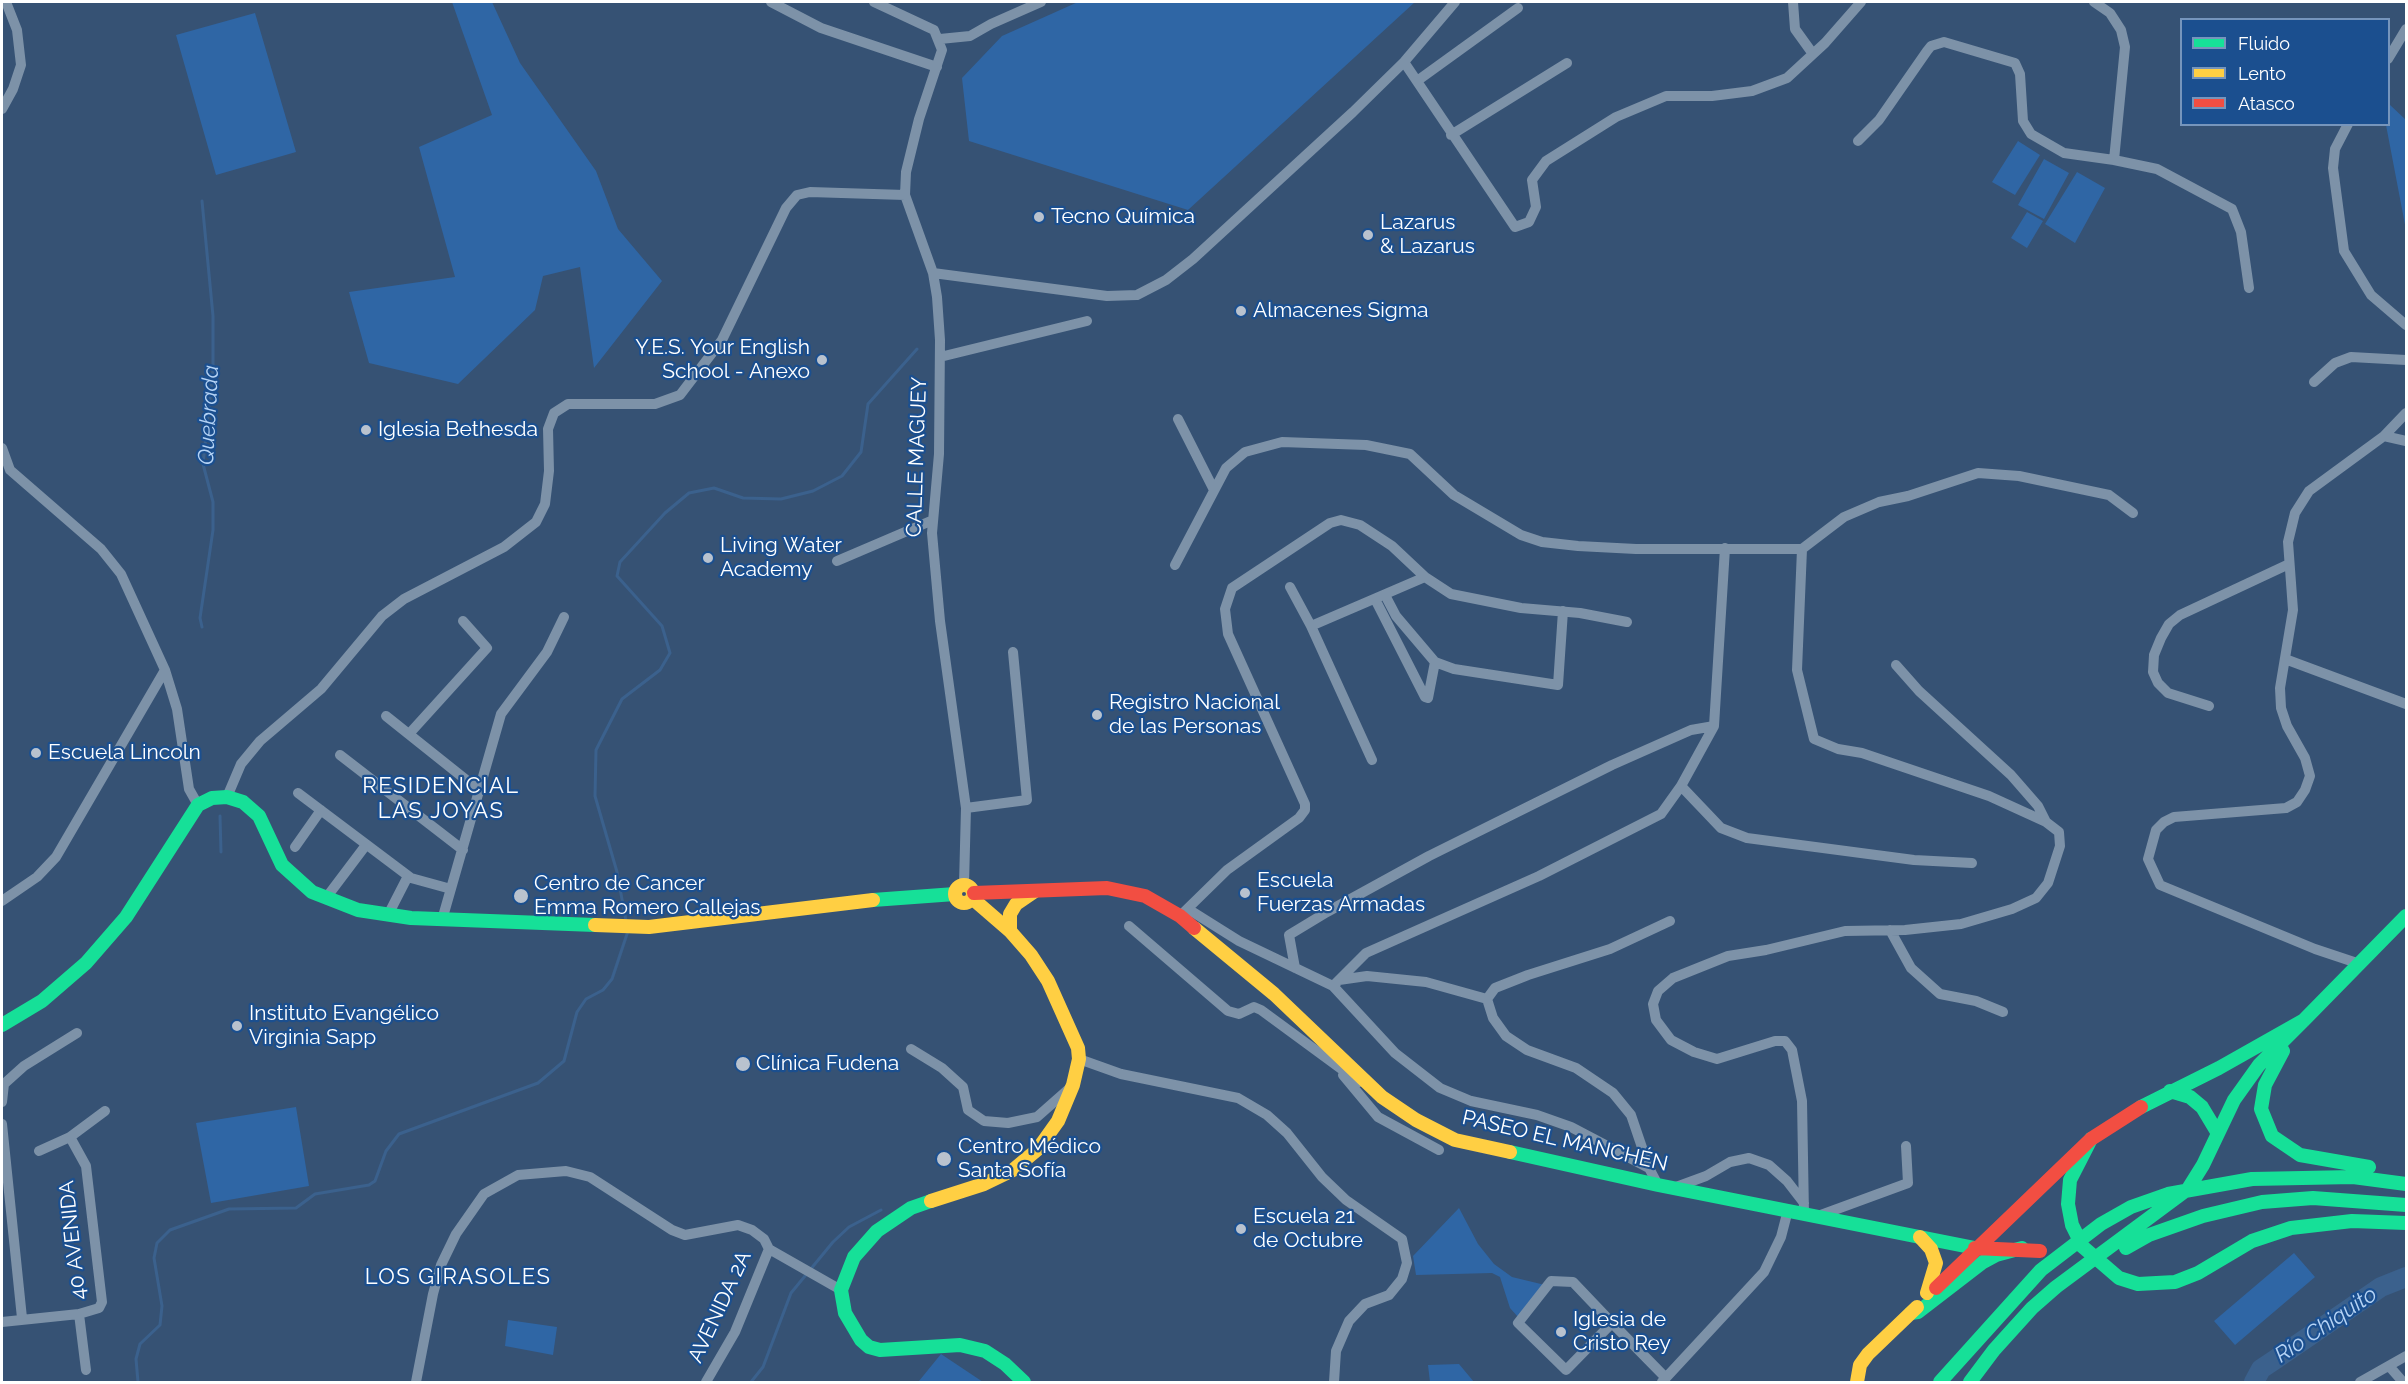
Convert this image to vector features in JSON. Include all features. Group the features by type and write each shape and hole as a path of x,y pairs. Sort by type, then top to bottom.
{"main road":[{"path":"2,1024 42,1001 86,963 126,917 198,805 212,798 226,797"},
{"name":"PASEO EL MANCHÉN","path":"226,797 243,802 259,816 312,892 358,910 388,915 442,920 634,926 967,893 1107,888 1145,896 1184,913 1274,994 1382,1097 1416,1120 1455,1140 1673,1188 1788,1210 1804,1208 1818,1216 1975,1248 2022,1248 2040,1251"},
{"path":"1010,931 1010,914 1016,904 1038,889"},
{"path":"967,893 1010,931 1031,955 1048,981 1075,1038 1079,1059 1073,1085 1058,1121 1038,1149 1013,1170 984,1184 911,1208 877,1231 854,1257 841,1290 845,1313 861,1340 869,1347 880,1350 960,1345 992,1355 1024,1383"},
{"path":"1970,1382 1994,1350 2032,1308 2082,1266 2188,1189 2203,1165 2234,1100 2259,1065 2406,916"},
{"path":"1857,1383 1860,1365 1868,1354 1975,1248 2091,1139 2121,1118 2219,1068 2304,1020"},
{"path":"2304,1020 2265,1085 2260,1109 2271,1136 2300,1155 2392,1172 2406,1179"},
{"path":"2170,1091 2190,1096 2202,1107 2217,1132"},
{"path":"2091,1139 2070,1180 2068,1204 2072,1225 2083,1247 2119,1278 2154,1286 2175,1282 2198,1273 2253,1241 2291,1228 2352,1221 2406,1223"},
{"path":"1940,1383 2041,1270 2101,1224 2131,1207 2168,1194 2252,1179 2353,1177 2406,1184"},
{"path":"1970,1382 2054,1301 2105,1261 2149,1234 2203,1216 2262,1202 2323,1198 2406,1205"},
{"path":"1920,1237 1931,1249 1936,1263 1925,1299"},
{"path":"1940,1241 1949,1248 1952,1260 1950,1274"},
{"path":"1911,1313 1918,1312 1983,1262 1996,1255 2022,1248"}],"street":[{"path":"2,109 14,89 21,64 17,30 6,2"},
{"path":"771,2 821,28 937,67"},
{"path":"874,2 924,23 934,30 940,39 970,36 1041,2"},
{"path":"933,273 1107,296 1137,295 1166,280 1193,259 1404,62 1455,2"},
{"path":"1793,2 1795,29 1813,54"},
{"path":"1404,62 1515,227 1529,222 1536,207 1532,180 1546,161 1616,117 1666,96 1712,96 1752,91 1787,78 1862,2"},
{"path":"2094,2 2110,13 2121,30 2124,47 2114,160"},
{"path":"1417,81 1518,8"},
{"path":"2390,56 2406,29"},
{"name":"CALLE MAGUEY","path":"940,39 942,50 908,162 905,195 933,273 940,357 939,454 933,520 940,621 966,808 967,893"},
{"path":"1858,141 1880,120 1931,46 1944,42 2015,63 2020,74 2023,121 2031,134 2064,153 2157,169 2232,209 2241,231 2249,288"},
{"path":"1451,135 1567,63"},
{"path":"2347,126 2335,149 2333,168 2344,251 2371,295 2406,326"},
{"path":"226,797 242,764 260,741 321,689 382,616 404,599 504,547 536,522 545,504 549,471 548,429 554,413 568,404 655,404 680,395 722,340 786,208 797,195 810,192 905,195"},
{"path":"940,357 1087,321"},
{"path":"2314,382 2335,363 2351,357 2406,360"},
{"path":"2360,964 2315,949 2160,885 2148,859 2156,830 2164,822 2174,817 2286,808 2297,802 2306,790 2310,776 2305,758 2287,726 2281,708 2280,688 2293,610 2288,542 2295,513 2305,496 2384,436 2406,413"},
{"path":"1178,419 1214,490"},
{"path":"2384,436 2406,441"},
{"path":"1175,565 1226,468 1245,452 1281,442 1366,445 1410,454 1454,495 1521,535 1542,542 1636,549 1802,549 1844,517 1879,502 1978,473 2019,477 2109,495 2133,513"},
{"path":"2,448 10,470 101,549 121,574 165,670 177,709 189,789 198,805"},
{"path":"837,561 933,520"},
{"path":"1628,622 1475,600 1451,594 1425,577 1392,546 1360,525 1341,520 1330,523 1232,588 1225,609 1228,634 1305,804 1305,810 1299,818 1227,870 1184,913 1295,968 1336,983 1395,1053 1440,1088 1471,1101 1537,1115 1571,1127 1649,1168"},
{"path":"1336,983 1366,953 1529,881 1645,825 1661,814 1681,786 1714,726 1725,548"},
{"path":"1802,549 1797,670 1814,740 1838,750 1862,753 1989,796 2046,822 2059,832 2060,846 2048,884 2036,898 2012,909 1961,924 1845,931 1728,956 1673,978 1658,991 1653,1004 1656,1020 1671,1040 1701,1054 1717,1059 1774,1041 1785,1041 1792,1050 1802,1101 1804,1208"},
{"path":"2209,706 2168,693 2158,683 2153,672 2154,655 2161,638 2169,624 2180,615 2289,564"},
{"path":"1311,626 1381,598 1425,577"},
{"path":"1290,587 1311,626 1372,760"},
{"path":"1381,598 1435,662 1454,669 1558,685 1563,611"},
{"path":"1381,598 1425,697 1428,698 1435,662"},
{"path":"442,920 501,714 547,652 564,617"},
{"path":"409,734 487,648 463,621"},
{"path":"966,808 1027,800 1013,652"},
{"path":"2285,659 2406,704"},
{"path":"1896,665 1919,691 2011,775 2038,806 2046,822"},
{"path":"2,901 37,877 56,857 165,670"},
{"path":"386,716 480,791"},
{"path":"1295,968 1289,935 1327,912 1429,856 1612,765 1691,730 1714,726"},
{"path":"340,755 463,850"},
{"path":"1681,786 1721,828 1747,838 1924,861 1972,863"},
{"path":"297,793 408,876 451,889"},
{"path":"289,856 321,810"},
{"path":"326,898 366,845"},
{"path":"388,915 408,876"},
{"path":"1487,999 1495,988 1528,975 1610,950 1670,921"},
{"path":"1129,926 1228,1011 1239,1014 1254,1006 1338,1068 1382,1097"},
{"path":"1890,930 1911,968 1940,994 1976,1001 2003,1012"},
{"path":"1336,983 1367,976 1426,982 1487,999"},
{"path":"1487,999 1493,1018 1506,1036 1527,1050 1576,1068 1613,1093 1631,1115 1649,1168 1658,1185"},
{"path":"2,1102 4,1084 24,1066 77,1033"},
{"path":"911,1049 942,1068 963,1088 968,1110 984,1121 1008,1123 1037,1117 1073,1085"},
{"path":"1079,1059 1121,1074 1238,1098 1267,1115 1287,1133 1322,1178 1346,1200 1402,1239 1407,1263 1401,1279 1389,1295 1365,1304 1349,1321 1336,1351 1334,1383"},
{"path":"1338,1068 1378,1117 1439,1150"},
{"path":"39,1151 70,1137 105,1111"},
{"path":"2,1124 22,1318"},
{"name":"40 AVENIDA","path":"70,1137 86,1166 102,1302 99,1308 79,1314"},
{"path":"1818,1216 1908,1183 1906,1146"},
{"path":"1673,1188 1706,1176 1730,1162 1749,1158 1769,1165 1788,1181 1804,1208"},
{"path":"416,1383 433,1294 441,1265 456,1234 484,1194 518,1175 540,1171 577,1173 604,1185 678,1233 698,1235 738,1225 761,1235 769,1249 841,1290"},
{"path":"1612,1323 1566,1370 1518,1323 1551,1281 1573,1282 1612,1323 1664,1380 1764,1272 1781,1237 1788,1210"},
{"name":"AVENIDA 2A","path":"706,1383 738,1324 769,1249"},
{"path":"2,1322 22,1318 79,1314 86,1370"},
{"path":"2360,1383 2406,1356"},
{"path":"2389,1366 2403,1383"}],"shaded area":[{"path":"452,2 492,2 520,63 596,171 618,229 662,281 594,368 580,267 543,276 535,310 458,384 369,363 349,292 455,277 419,147 492,115"},
{"path":"1078,2 1415,2 1188,210 969,141 962,78 1002,36"},
{"path":"255,13 296,152 216,175 176,35"},
{"path":"2390,105 2406,120 2406,230 2386,126 2390,126"},
{"path":"2018,141 2040,155 2015,195 1992,182"},
{"path":"2044,159 2069,173 2044,219 2018,205"},
{"path":"2077,172 2105,188 2075,243 2045,224"},
{"path":"2027,212 2043,221 2027,248 2011,238"},
{"path":"296,1107 309,1186 211,1203 196,1123"},
{"path":"1459,1208 1478,1244 1494,1264 1512,1277 1545,1285 1518,1317 1510,1308 1500,1277 1492,1273 1416,1275 1413,1256"},
{"path":"2294,1253 2315,1277 2235,1345 2214,1321"},
{"path":"508,1320 557,1327 553,1355 505,1346"},
{"path":"941,1354 983,1382 919,1381"},
{"path":"1459,1364 1474,1382 1430,1382 1428,1365"}],"waterway":[{"name":"Quebrada","path":"202,201 213,316 213,369 203,464 213,502 213,530 200,618 202,627"},
{"path":"626,921 617,872 595,796 596,750 622,699 660,670 670,653 662,626 617,576 620,562 665,513 689,493 714,488 743,498 781,499 813,491 842,476 861,452 868,404 917,349"},
{"name":"Quebrada","path":"220,816 221,852"},
{"path":"138,1382 136,1359 140,1344 160,1325 162,1306 154,1258 157,1243 170,1230 229,1209 296,1208 315,1194 369,1185 375,1181 386,1151 399,1134 538,1083 564,1061 577,1012 586,999 603,990 612,979 628,931"},
{"path":"751,1382 763,1367 791,1293 833,1242 849,1227 881,1210"},
{"name":"Río Chiquito","path":"2254,1382 2261,1369 2381,1287 2406,1277"}],"traffic: fast":[{"path":"2,1025 42,1001 86,963 126,917 198,805 212,798 227,797 243,802 259,816 282,865 312,892 358,910 411,918 595,925"},
{"path":"873,900 955,894"},
{"path":"2141,1107 2219,1068 2304,1020 2406,916"},
{"path":"1970,1382 1994,1350 2032,1308 2056,1287 2188,1189 2203,1165 2234,1100 2259,1065 2304,1020"},
{"path":"2283,1051 2265,1085 2261,1109 2272,1136 2300,1155 2369,1167"},
{"path":"2170,1091 2190,1097 2202,1107 2217,1132"},
{"path":"2091,1139 2070,1180 2068,1204 2072,1225 2083,1247 2119,1278 2138,1284 2175,1282 2198,1273 2252,1241 2291,1228 2352,1221 2406,1223"},
{"path":"1510,1152 1658,1185 1975,1248"},
{"path":"1940,1382 2041,1270 2101,1224 2131,1207 2168,1194 2252,1179 2353,1177 2406,1184"},
{"path":"2126,1248 2149,1235 2203,1216 2262,1202 2313,1198 2406,1205"},
{"path":"931,1201 911,1208 877,1231 854,1257 841,1290 845,1313 861,1340 869,1347 880,1350 960,1345 985,1351 1005,1364 1024,1382"},
{"path":"1911,1313 1918,1312 1983,1262 1996,1255 2022,1248"}],"traffic: slow":[{"path":"960,885 968,885 973,890 973,894 971,901 960,903 955,898 955,890 960,885"},
{"path":"1010,931 1010,914 1016,904 1035,891"},
{"path":"931,1201 984,1184 1013,1170 1038,1149 1058,1121 1073,1085 1079,1059 1078,1048 1048,981 1031,955 1010,931 973,899"},
{"path":"595,925 649,927 873,900"},
{"path":"1194,928 1274,994 1382,1097 1416,1120 1455,1140 1510,1152"},
{"path":"1920,1237 1931,1249 1936,1263 1927,1293"},
{"path":"1857,1382 1860,1365 1868,1354 1917,1307"}],"traffic: jam":[{"path":"974,893 1107,888 1145,896 1180,916 1194,928"},
{"path":"1936,1288 2091,1139 2141,1107"},
{"path":"1975,1248 2040,1251"}],"place":[{"name":"Tecno Química","path":"1039,217"},
{"name":"Lazarus & Lazarus","path":"1368,235"},
{"name":"Almacenes Sigma","path":"1241,311"},
{"name":"Y.E.S. Your English School - Anexo","path":"822,360"},
{"name":"Iglesia Bethesda","path":"366,430"},
{"name":"Living Water Academy","path":"708,558"},
{"name":"Registro Nacional de las Personas","path":"1097,715"},
{"name":"Escuela Lincoln","path":"36,753"},
{"name":"Escuela Fuerzas Armadas","path":"1245,893"},
{"name":"Centro de Cancer Emma Romero Callejas","path":"521,896"},
{"name":"Instituto Evangélico Virginia Sapp","path":"237,1026"},
{"name":"Clínica Fudena","path":"743,1064"},
{"name":"Centro Médico Santa Sofía","path":"944,1159"},
{"name":"Escuela 21 de Octubre","path":"1241,1229"},
{"name":"Iglesia de Cristo Rey","path":"1561,1332"}],"district":[{"name":"RESIDENCIAL LAS JOYAS","path":"441,798"},
{"name":"LOS GIRASOLES","path":"458,1277"}]}
